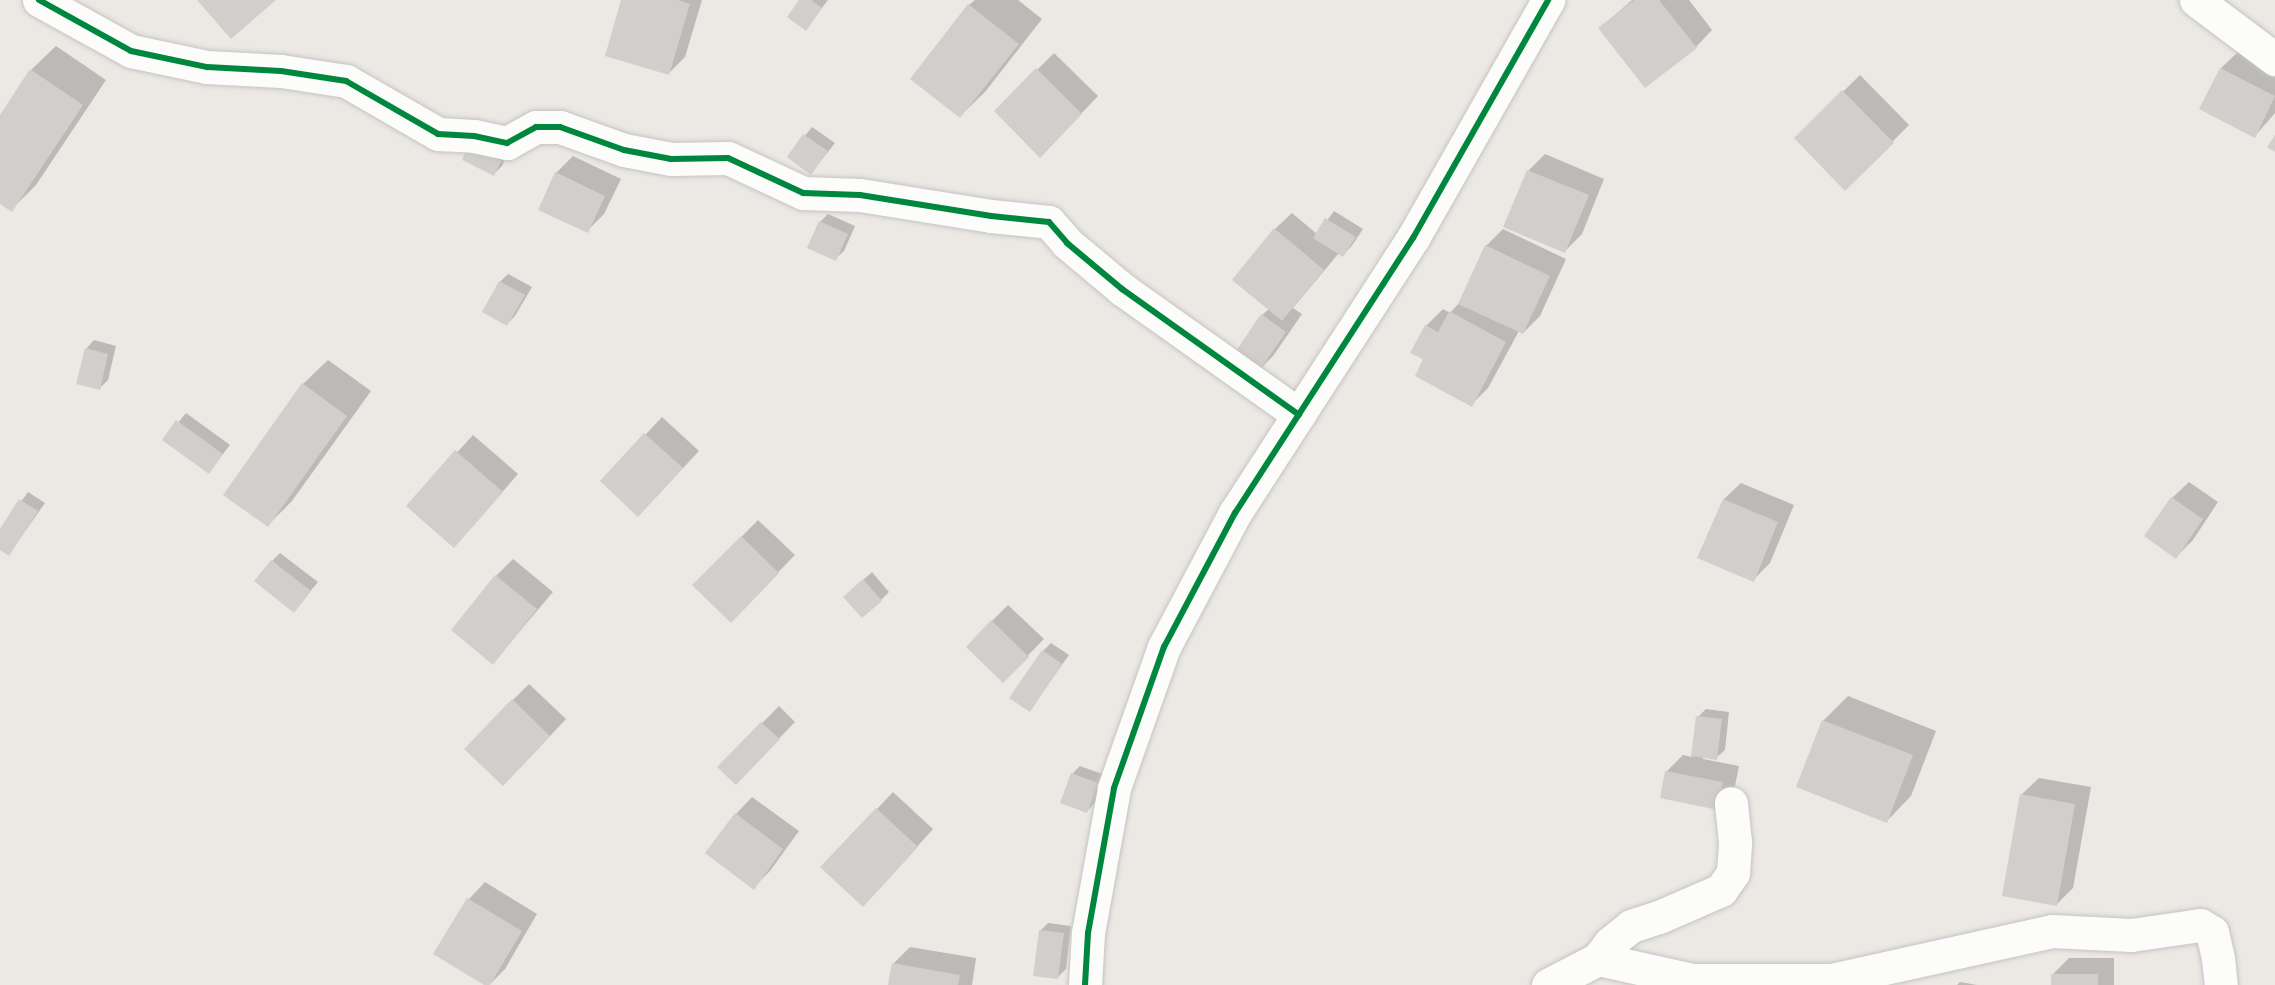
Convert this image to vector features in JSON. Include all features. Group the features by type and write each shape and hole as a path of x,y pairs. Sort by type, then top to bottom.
{"street":[{"path":"39,0 131,51 207,67 281,71 346,81 438,134 474,136 507,143 536,127 560,127 624,150 671,159 728,158 803,193 860,195 991,216 1049,222 1067,243 1122,289 1299,416"},
{"path":"1085,985 1088,933 1114,788 1164,647 1235,513 1413,238 1548,0"},
{"path":"2196,0 2275,59"},
{"path":"1548,985 1598,959 1610,942 1630,926 1659,917 1721,890 1733,873 1735,842 1731,803"},
{"path":"1598,959 1692,980 1831,980 2052,931 2131,935 2200,925 2212,932 2221,985"}],"building":[{"path":"197,0 276,0 231,39"},
{"path":"621,0 678,0 690,4 669,75 605,56"},
{"path":"799,0 811,0 822,8 806,31 787,17"},
{"path":"1634,0 1659,0 1697,48 1645,88 1598,28"},
{"path":"968,4 1019,44 960,118 910,79"},
{"path":"1036,68 1082,114 1040,158 994,111"},
{"path":"2220,68 2275,96 2255,138 2199,109"},
{"path":"30,69 83,105 12,212 0,204 0,115"},
{"path":"1842,90 1894,143 1845,191 1794,138"},
{"path":"803,134 828,151 811,175 787,157"},
{"path":"2275,135 2275,152 2267,147"},
{"path":"469,144 501,161 494,176 462,160"},
{"path":"1527,170 1589,195 1565,253 1503,227"},
{"path":"555,172 605,196 588,233 538,210"},
{"path":"1325,218 1356,237 1343,257 1313,238"},
{"path":"819,221 848,234 836,261 807,248"},
{"path":"1274,228 1324,270 1282,321 1232,280"},
{"path":"1485,245 1550,276 1523,334 1458,304"},
{"path":"499,281 525,295 507,326 482,312"},
{"path":"1449,311 1506,342 1472,407 1415,376 1423,359 1410,353 1425,325 1438,332"},
{"path":"1261,314 1286,332 1257,374 1232,357"},
{"path":"85,348 108,354 100,390 76,384"},
{"path":"302,383 347,416 268,527 223,495"},
{"path":"176,420 223,454 209,474 162,440"},
{"path":"644,433 683,468 638,517 600,481"},
{"path":"455,450 503,492 454,548 406,506"},
{"path":"2171,497 2203,519 2176,559 2144,536"},
{"path":"19,499 38,511 9,556 0,550 0,529"},
{"path":"1723,499 1778,522 1754,582 1697,558"},
{"path":"741,536 779,573 731,623 692,585"},
{"path":"271,560 311,591 294,613 254,581"},
{"path":"495,575 537,609 493,665 451,630"},
{"path":"863,579 882,601 862,618 843,597"},
{"path":"991,620 1029,657 1003,683 966,647"},
{"path":"1042,650 1062,664 1030,712 1009,698"},
{"path":"512,699 550,736 503,786 464,749"},
{"path":"1696,716 1722,719 1717,760 1691,756"},
{"path":"1822,720 1913,755 1887,823 1796,787"},
{"path":"761,722 780,739 736,785 717,767"},
{"path":"1665,771 1723,782 1718,810 1660,798"},
{"path":"1071,773 1098,783 1087,813 1060,803"},
{"path":"2020,794 2075,804 2057,906 2002,896"},
{"path":"876,808 918,847 863,907 820,867"},
{"path":"735,813 783,849 754,890 705,853"},
{"path":"467,898 522,931 490,985 484,985 433,954"},
{"path":"1039,930 1064,933 1058,979 1033,976"},
{"path":"892,963 960,975 958,985 888,985"},
{"path":"2051,974 2098,974 2098,985 2051,985"}],"cycle path":[{"path":"39,0 131,51 207,67 281,71 346,81 438,134 474,136 507,143 536,127 560,127 624,150 671,159 728,158 803,193 860,195 991,216 1049,222 1067,243 1122,289 1299,415"},
{"path":"1085,985 1088,933 1114,788 1164,647 1235,513 1413,238 1548,0"}]}
